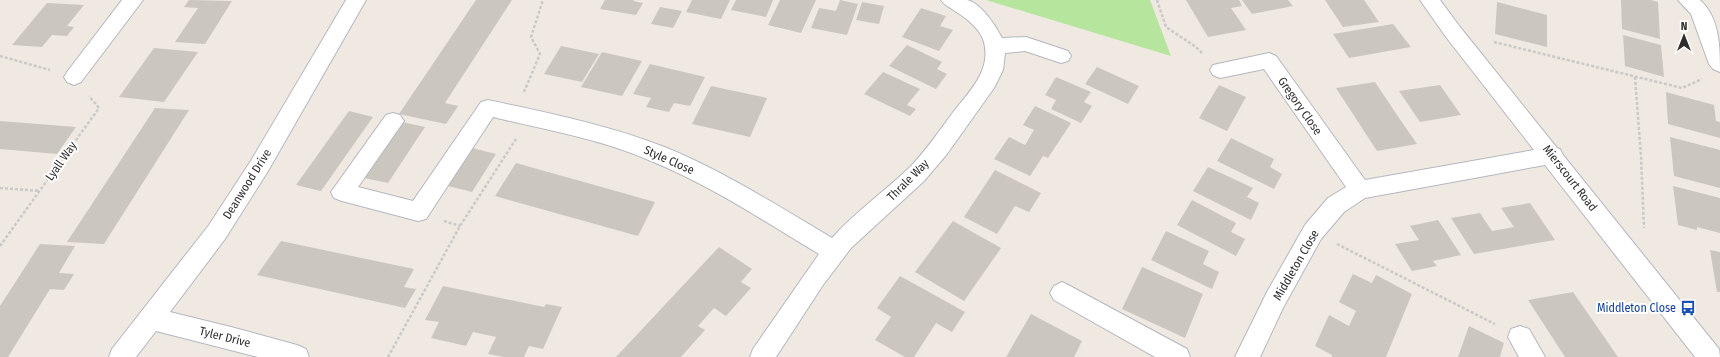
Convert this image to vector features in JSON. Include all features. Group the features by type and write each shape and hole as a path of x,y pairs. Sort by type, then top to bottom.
{"street":[{"path":"74,77 133,0"},
{"name":"Deanwood Drive","path":"121,357 152,319 217,232 260,165 356,0"},
{"name":"Thrale Way","path":"762,357 834,252 851,233 917,174 981,92 993,70 996,58 995,46 991,34 984,23 970,10 951,0"},
{"name":"Mierscourt Road","path":"1430,0 1453,32 1552,155 1710,357"},
{"path":"1688,0 1700,12 1716,59 1714,70"},
{"path":"995,46 1026,44 1061,56"},
{"name":"Gregory Close","path":"1220,70 1269,61 1360,190"},
{"name":"Style Close","path":"392,121 342,192 418,212 488,108 594,133 624,142 672,160 705,176 834,252"},
{"name":"Middleton Close","path":"1247,357 1275,300 1313,232 1336,205 1360,190 1552,155"},
{"path":"1062,293 1178,357"},
{"name":"Tyler Drive","path":"152,319 231,338 297,357"},
{"path":"1520,337 1533,357"}],"path":[{"path":"388,357 460,226 530,118 535,103 521,98 540,54 531,37 543,0"},
{"path":"1157,0 1166,27 1196,47 1220,70"},
{"path":"1453,32 1682,88 1714,70"},
{"path":"0,56 74,77"},
{"name":"Lyall Way","path":"0,246 99,108 74,77"},
{"path":"1635,77 1641,156 1644,233"},
{"path":"0,188 40,191"},
{"path":"1313,232 1520,337"}],"green space":[{"path":"986,0 1150,0 1171,56"}],"building":[{"path":"189,0 232,1 205,44 175,42 198,8 184,7"},
{"path":"476,0 512,0 445,103 458,106 446,124 399,114"},
{"path":"605,0 634,0 633,1 643,3 636,15 600,9"},
{"path":"692,0 730,0 721,19 686,12"},
{"path":"736,0 773,0 766,17 731,10"},
{"path":"780,0 816,0 801,33 768,25"},
{"path":"840,0 858,4 847,35 811,28 819,8 836,11"},
{"path":"1186,0 1239,0 1242,6 1231,8 1246,30 1208,37"},
{"path":"1242,0 1288,0 1293,6 1252,14"},
{"path":"1325,0 1364,0 1379,22 1343,27"},
{"path":"1621,0 1651,0 1658,2 1660,39 1622,29"},
{"path":"862,2 884,6 879,24 856,20"},
{"path":"1497,2 1547,15 1547,47 1495,34"},
{"path":"47,3 84,5 67,26 74,27 67,36 52,35 42,47 12,45"},
{"path":"660,7 682,11 673,28 651,24"},
{"path":"921,8 946,16 940,26 953,30 939,51 902,37"},
{"path":"1393,24 1411,47 1349,58 1333,34"},
{"path":"1623,35 1661,45 1664,77 1625,66"},
{"path":"907,45 942,62 937,69 947,74 936,89 889,66"},
{"path":"561,46 599,54 582,82 544,74"},
{"path":"154,48 198,52 164,102 119,97"},
{"path":"602,52 642,61 622,96 581,87"},
{"path":"650,64 705,77 690,106 674,103 669,112 646,107 651,98 633,94"},
{"path":"1097,67 1139,86 1128,104 1085,84"},
{"path":"883,72 920,89 907,105 916,109 910,116 864,94"},
{"path":"1056,77 1091,92 1084,102 1092,106 1081,123 1051,109 1056,100 1045,95"},
{"path":"1375,82 1417,144 1377,151 1336,88"},
{"path":"1219,85 1246,97 1227,131 1199,118"},
{"path":"1440,85 1461,115 1420,122 1399,91"},
{"path":"711,86 767,98 750,137 692,124"},
{"path":"1666,92 1714,105 1716,121 1720,122 1720,138 1668,124"},
{"path":"1035,106 1071,123 1048,158 1043,156 1030,176 994,159 1009,137 1025,145 1034,130 1023,125"},
{"path":"155,108 189,110 104,244 67,242"},
{"path":"349,111 373,117 321,191 296,185"},
{"path":"0,121 76,127 57,154 0,149"},
{"path":"402,122 425,127 388,183 364,178"},
{"path":"1670,137 1720,150 1720,188 1674,176"},
{"path":"1231,138 1274,159 1270,167 1282,174 1274,189 1217,161"},
{"path":"472,148 496,154 472,192 448,186"},
{"path":"516,163 655,202 638,236 495,196"},
{"path":"1208,167 1253,188 1247,197 1259,203 1251,220 1193,191"},
{"path":"995,170 1041,193 1029,212 1015,206 997,234 964,217"},
{"path":"1673,186 1720,198 1720,233 1697,227 1697,230 1678,225"},
{"path":"1192,200 1236,223 1231,232 1245,239 1236,256 1177,225"},
{"path":"1530,203 1555,240 1474,254 1451,218 1480,213 1492,231 1514,227 1501,208"},
{"path":"1438,220 1461,255 1433,261 1437,266 1412,271 1395,244 1419,240 1410,226"},
{"path":"953,221 1001,248 964,301 915,272"},
{"path":"1166,231 1209,251 1203,264 1219,272 1212,289 1151,260"},
{"path":"281,241 414,269 404,287 416,289 405,308 257,275"},
{"path":"40,244 75,246 59,273 74,274 64,290 50,289 8,357 0,357 0,306"},
{"path":"719,247 752,269 741,282 751,288 726,316 714,308 698,326 705,330 681,357 616,357"},
{"path":"1710,250 1720,252 1720,292 1717,292"},
{"path":"1142,267 1203,294 1185,338 1122,309"},
{"path":"1353,274 1372,283 1376,275 1412,294 1386,357 1332,357 1332,355 1315,346 1329,315 1349,326 1356,311 1339,302"},
{"path":"900,276 965,312 952,332 936,323 914,357 905,357 875,340 891,317 877,308"},
{"path":"443,286 544,307 546,304 562,307 543,349 529,346 524,357 504,357 488,354 496,337 473,332 466,346 431,338 439,322 425,320"},
{"path":"1573,292 1618,357 1565,357 1528,300"},
{"path":"1031,314 1082,341 1074,357 1006,357"},
{"path":"1469,326 1504,343 1500,357 1458,357"}],"place":[{"name":"Middleton Close","path":"1688,308"}]}
